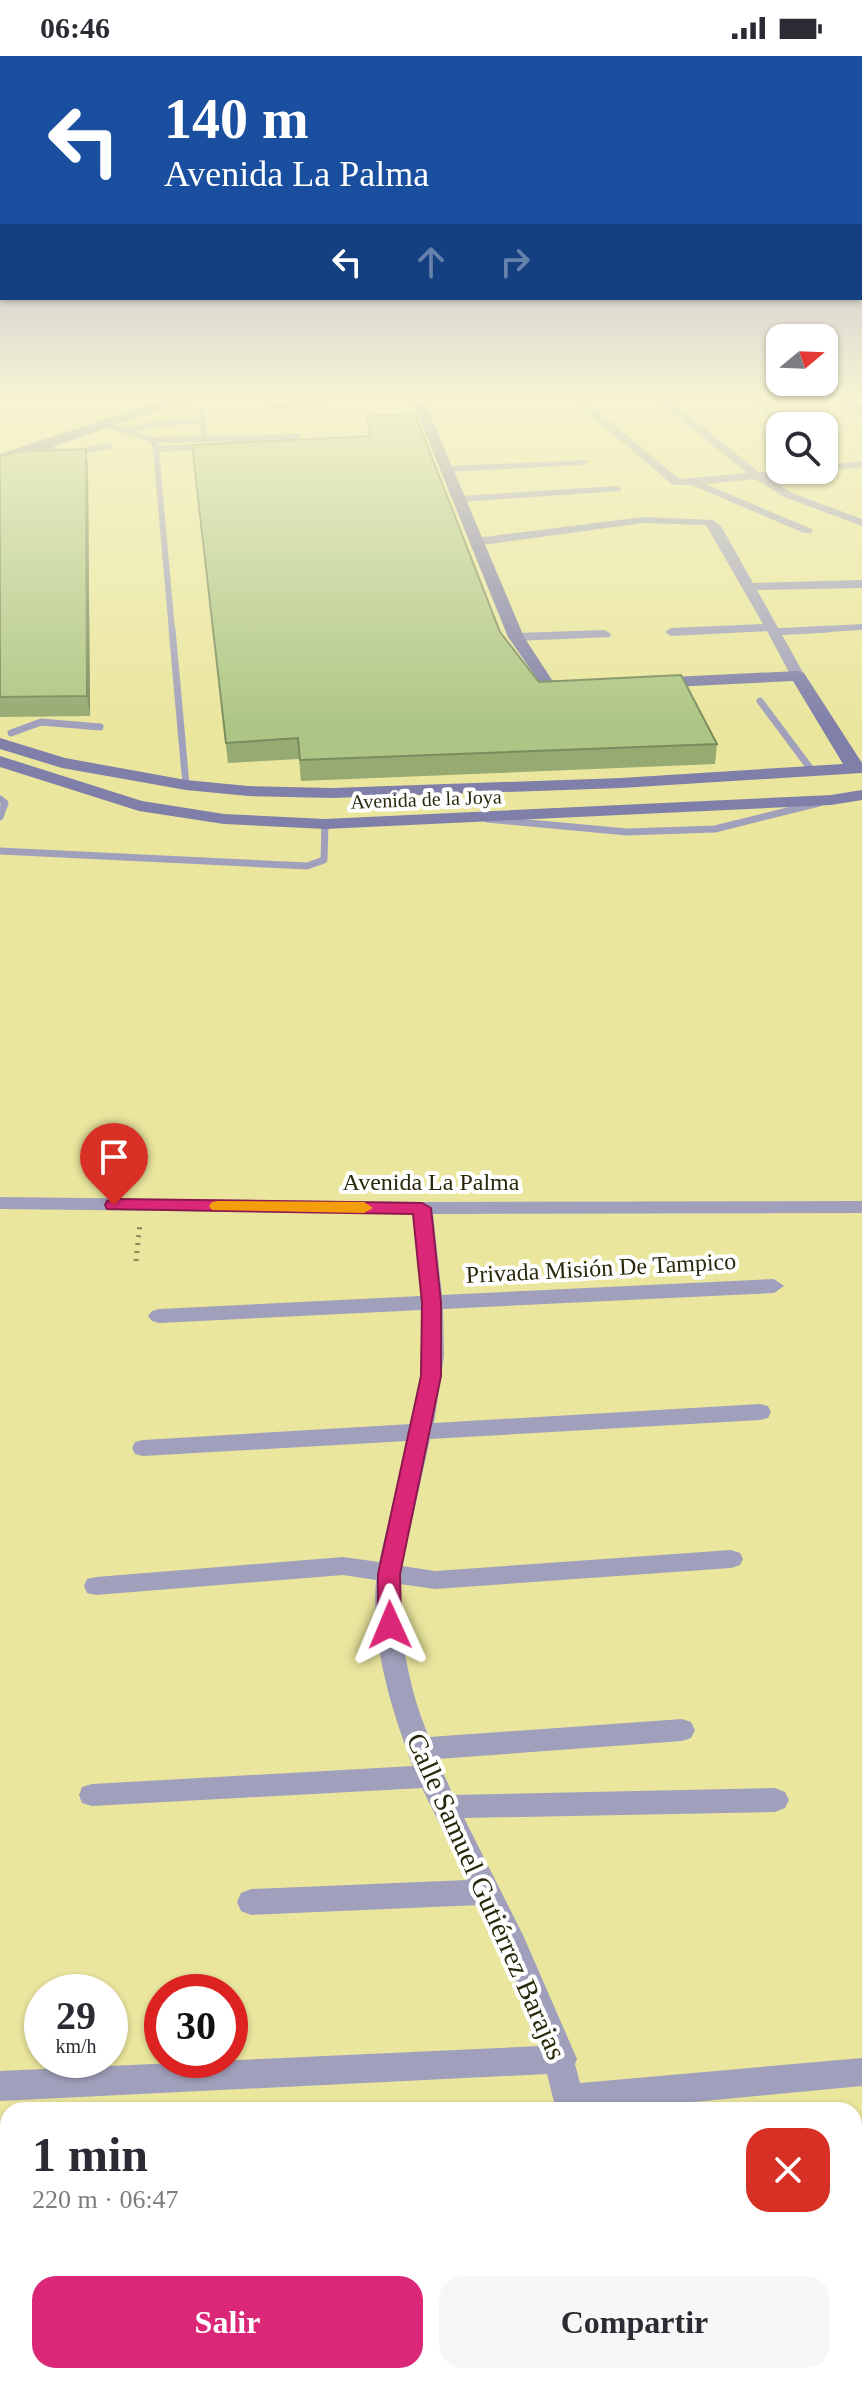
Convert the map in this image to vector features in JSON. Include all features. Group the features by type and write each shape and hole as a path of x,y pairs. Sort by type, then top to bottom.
{"main road":[{"path":"463,509 516,637 551,687 592,687"},
{"path":"639,684 798,676 860,772"},
{"name":"Avenida de la Joya","path":"4,735 21,751 114,773 248,791 332,793 860,772"},
{"path":"4,735 88,758 114,773"},
{"name":"Avenida de la Joya","path":"0,761 139,806 195,815 325,824 635,811 831,800 862,795"},
{"path":"0,775 37,785 78,788"},
{"path":"621,783 635,811"}],"street":[{"path":"754,509 808,531"},
{"path":"820,509 862,523"},
{"path":"475,542 643,520 709,522 798,676"},
{"path":"749,587 862,584"},
{"path":"671,632 772,630"},
{"path":"516,637 605,634"},
{"name":"Avenida La Palma","path":"0,1203 422,1208 862,1207"},
{"name":"Calle Samuel Gutiérrez Barajas","path":"422,1208 432,1303 431,1376 389,1574 390,1625 397,1674 418,1749 534,1987 562,2059 569,2102"},
{"name":"Privada Misión De Tampico","path":"159,1316 774,1286"},
{"path":"143,1448 760,1412"},
{"path":"96,1586 343,1566 435,1580 731,1559"},
{"path":"418,1749 682,1730"},
{"path":"92,1795 430,1776"},
{"path":"445,1807 775,1800"},
{"path":"251,1902 489,1892"},
{"path":"0,2086 562,2059"},
{"path":"597,2102 862,2072"}],"lane":[{"path":"161,509 186,785"},
{"path":"772,630 862,627"},
{"path":"760,701 813,772"},
{"path":"4,735 41,722 100,727"},
{"path":"0,799 5,803 0,817"},
{"path":"485,819 627,832 715,829 831,800"},
{"path":"0,851 307,866 324,860 325,824"}],"path":[{"path":"136,1261 142,1205"}],"building":[{"path":"0,509 86,509 87,696 0,697"},
{"path":"199,509 452,509 500,632 539,682 681,675 717,744 300,760 298,738 226,743"}],"slow traffic":[{"path":"218,1206 364,1208"}],"route":[{"path":"114,1205 422,1208 432,1303 431,1376 389,1574 390,1625"}]}
